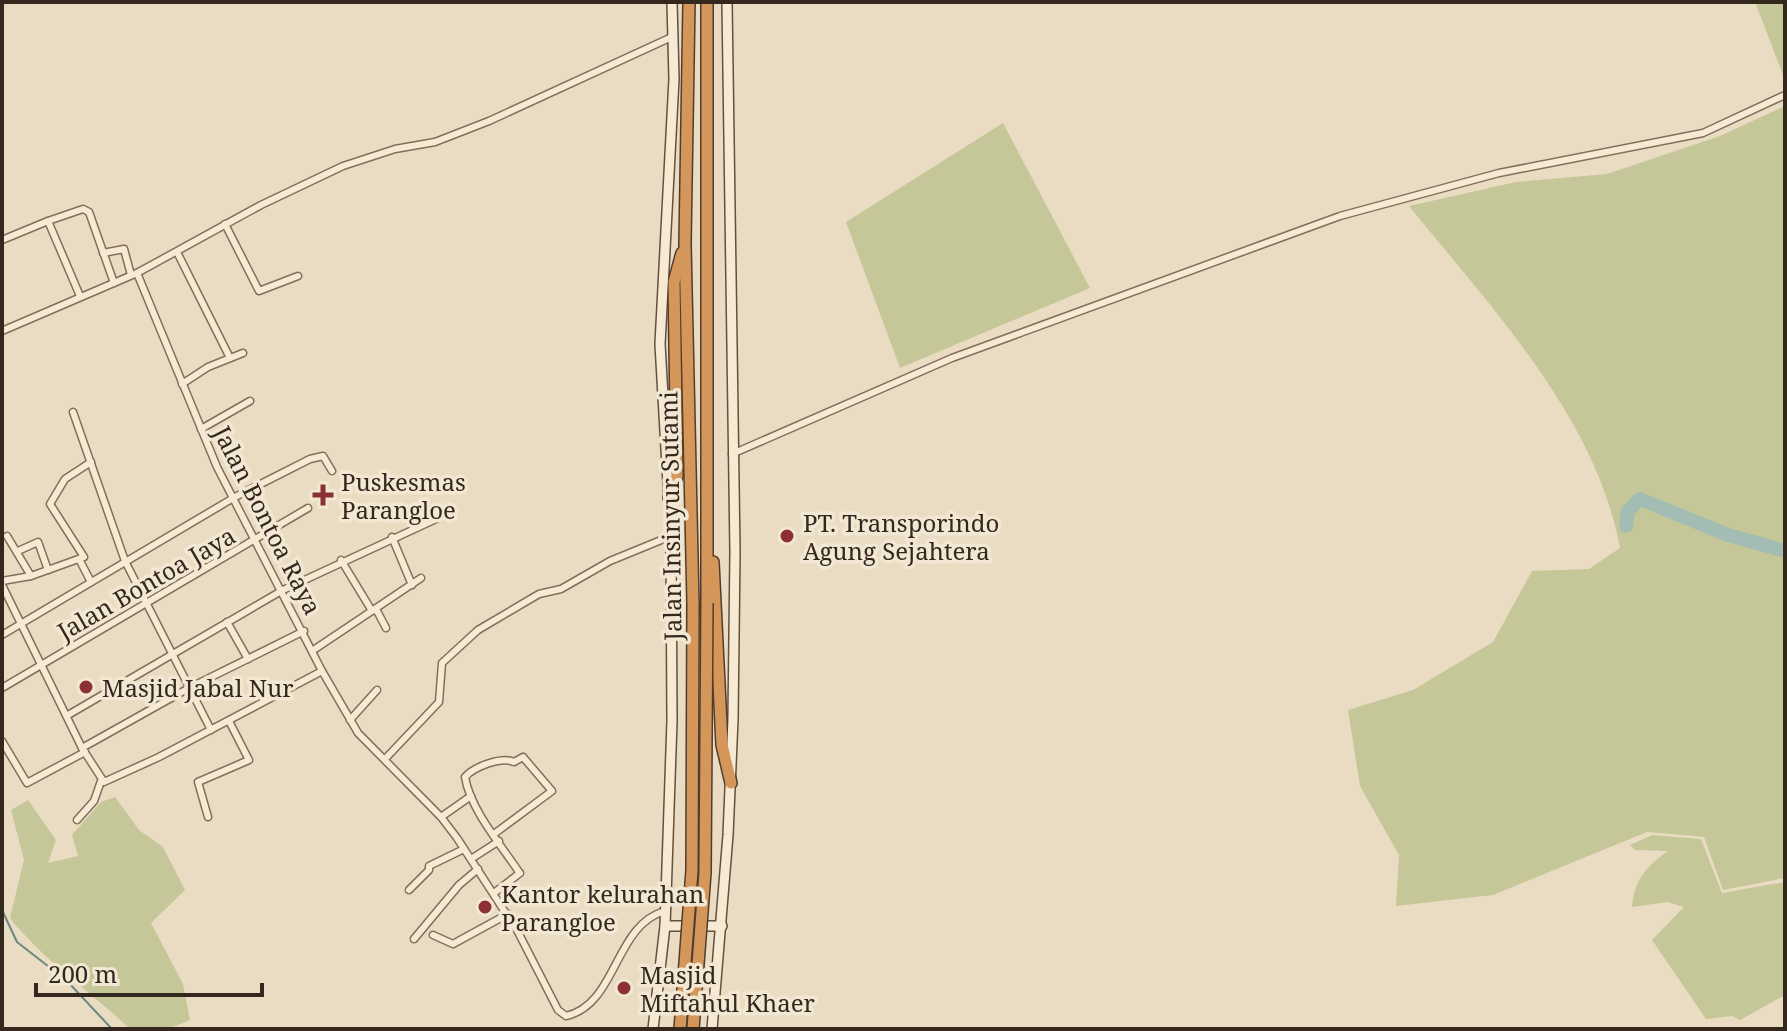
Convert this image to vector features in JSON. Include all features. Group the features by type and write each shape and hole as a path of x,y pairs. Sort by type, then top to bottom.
{"highway":[{"name":"Jalan Insinyur Sutami","path":"680,1029 692,870 693,603 685,243 689,2"},
{"name":"Jalan Insinyur Sutami","path":"693,1029 705,873 707,2"},
{"path":"669,498 677,476 674,282 685,243"},
{"path":"706,530 714,569 723,754 731,783"}],"street":[{"path":"653,1029 665,926 672,721 671,536 660,344 674,36 672,2"},
{"path":"712,1029 731,783 732,454 727,2"},
{"path":"2,331 134,274 225,224 343,166 395,149 435,142 489,121 674,36"},
{"path":"732,454 981,347 1340,216 1499,173 1703,133 1785,95"},
{"path":"2,240 48,221 86,210 114,283"},
{"path":"48,221 80,296"},
{"path":"225,224 259,291 298,276"},
{"name":"Jalan Bontoa Raya","path":"103,253 124,249 223,481 235,497 322,671 350,720 358,733 441,817 464,849 508,914 558,1010 566,1016 584,1009 632,936 650,916 665,911"},
{"path":"177,252 230,358"},
{"path":"182,384 243,353"},
{"path":"201,429 250,401"},
{"path":"73,412 125,561 211,730"},
{"path":"2,635 235,497 317,457 327,458 332,471"},
{"path":"91,462 65,479 50,504 84,557 2,583 19,625 43,664 84,750 104,782"},
{"name":"Jalan Bontoa Jaya","path":"2,688 308,508"},
{"path":"68,715 283,590 341,560 436,519"},
{"path":"7,536 31,576"},
{"path":"385,759 435,709 440,697 442,663 470,636 539,594 561,589 610,561 671,536"},
{"path":"392,537 412,585"},
{"path":"18,551 38,542 48,570"},
{"path":"79,559 91,582"},
{"path":"341,560 386,628"},
{"path":"312,651 421,578"},
{"path":"227,622 248,659"},
{"path":"2,741 27,783 189,688 304,631"},
{"path":"77,820 94,801 104,782 322,671"},
{"path":"350,720 377,690"},
{"path":"208,817 198,782 249,760 229,721"},
{"path":"471,859 497,837 552,791 523,757 514,762 508,759 488,763 466,774 471,796 497,837 520,875 494,893"},
{"path":"441,817 471,796"},
{"path":"409,890 429,871 429,866 464,849"},
{"path":"414,939 459,885 478,869"},
{"path":"433,935 453,944 508,914"},
{"path":"665,926 722,926"}],"green space":[{"path":"1755,2 1785,2 1785,80"},
{"path":"1785,106 1785,878 1723,890 1704,837 1647,832 1493,895 1396,906 1399,855 1360,786 1348,710 1413,690 1493,642 1532,571 1589,569 1620,548 1607,500 1588,453 1564,409 1505,324 1409,206 1516,182 1607,174 1720,136"},
{"path":"1003,123 1090,288 900,368 846,222"},
{"path":"115,797 139,830 163,847 185,890 151,923 183,984 190,1020 168,1029 130,1029 52,962 10,918 24,860 11,810 28,800 56,840 48,863 78,856 72,835 101,802"},
{"path":"1652,835 1701,839 1722,893 1785,882 1785,995 1740,1020 1732,1016 1706,1019 1652,940 1684,907 1668,902 1632,907 1635,889 1642,875 1668,851 1635,850 1630,845"}],"waterway":[{"path":"1626,526 1628,511 1640,499 1728,535 1785,551"},
{"path":"2,910 17,942 67,981 112,1029"}],"place":[{"name":"Puskesmas Parangloe","path":"323,495"},
{"name":"PT. Transporindo Agung Sejahtera","path":"787,536"},
{"name":"Masjid Jabal Nur","path":"86,687"},
{"name":"Kantor kelurahan Parangloe","path":"485,907"},
{"name":"Masjid Miftahul Khaer","path":"624,988"}]}
